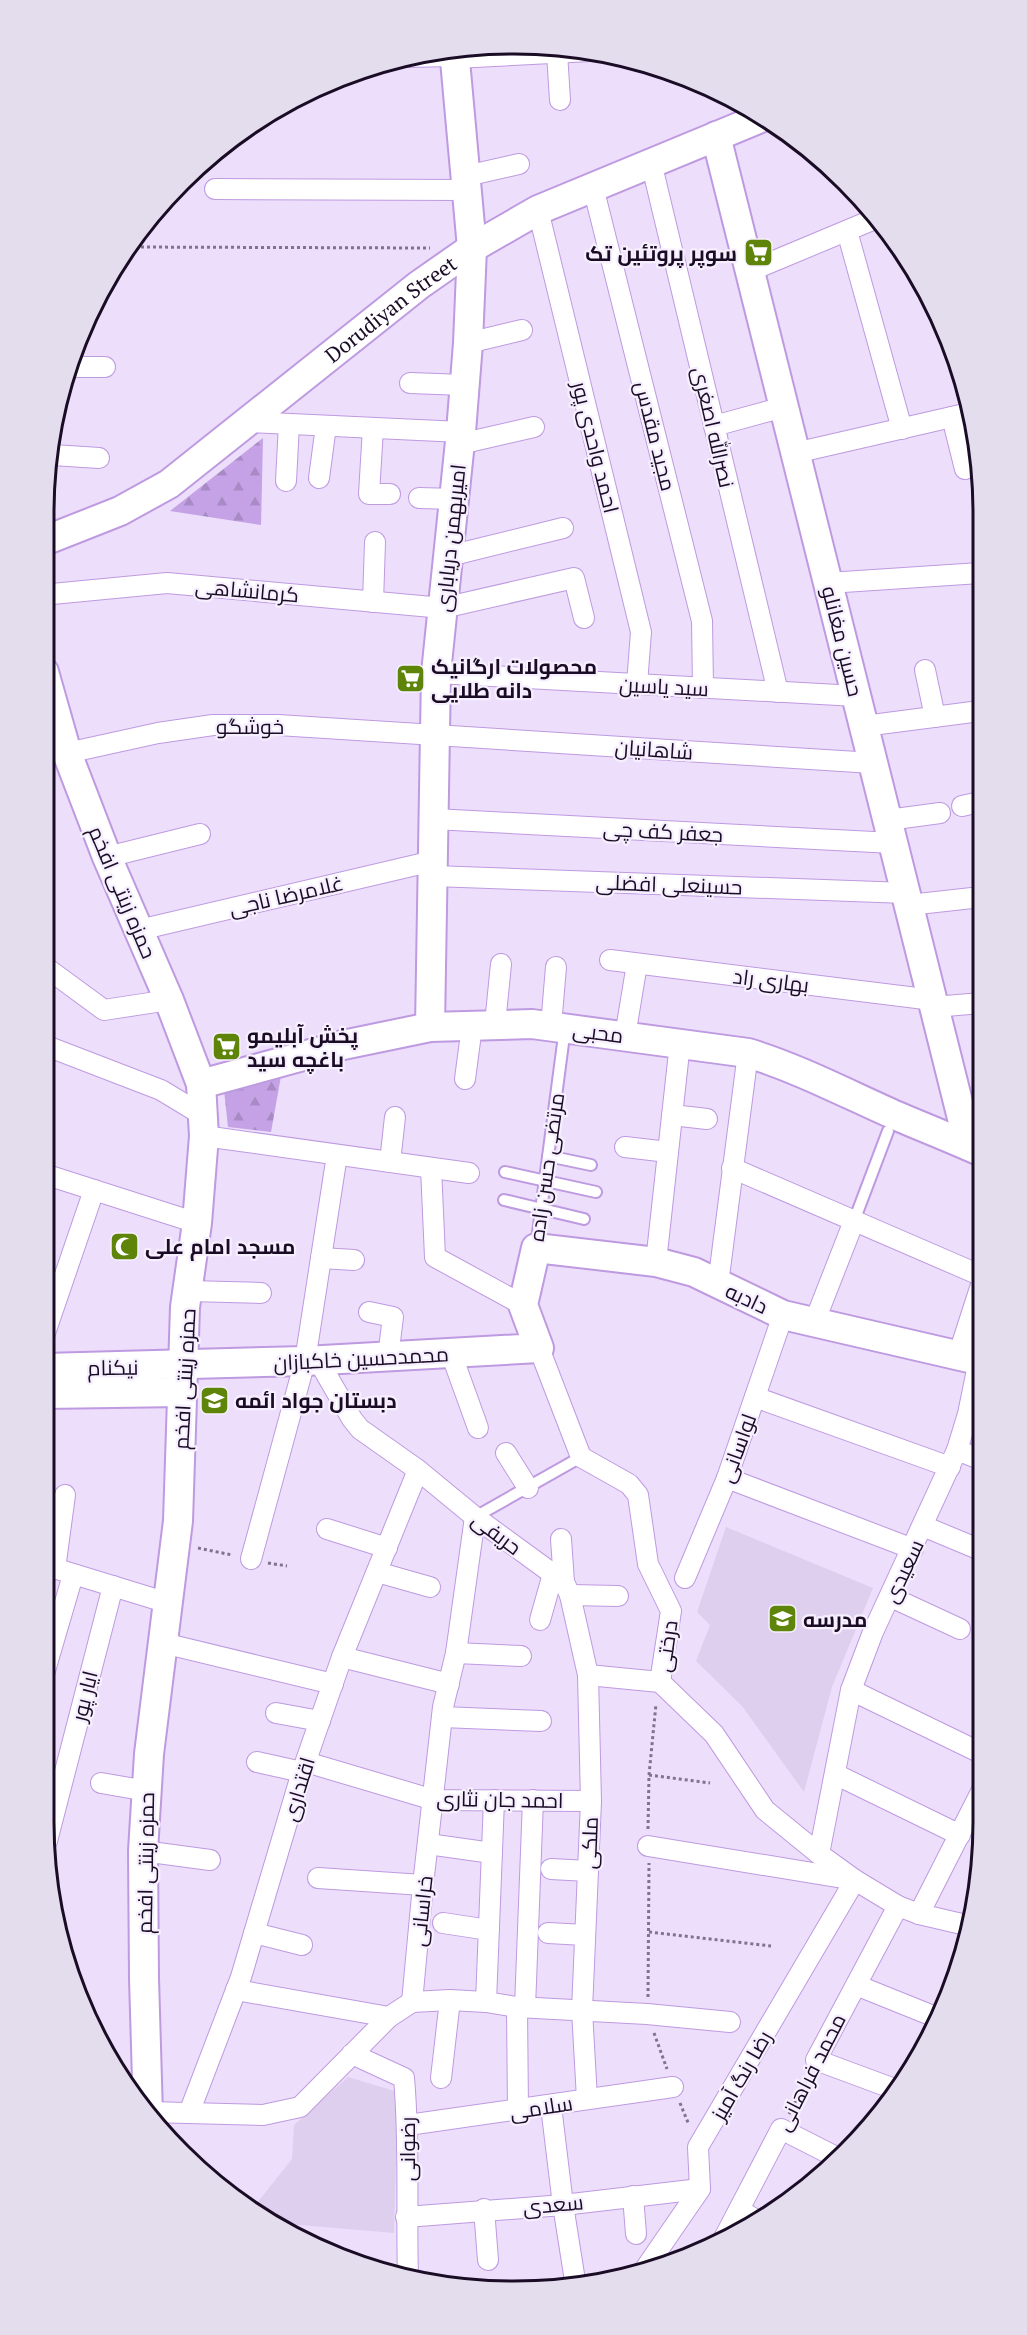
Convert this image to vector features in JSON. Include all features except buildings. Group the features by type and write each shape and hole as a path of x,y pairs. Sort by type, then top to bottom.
{"street":[{"path":"556,56 560,100"},
{"name":"امیربهمن دریاباری","path":"430,1027 436,673 455,499 468,343 472,248 454,58"},
{"name":"Dorudiyan Street","path":"54,537 120,511 169,484 419,285 472,248 538,210 752,121"},
{"name":"حسین مغانلو","path":"716,136 907,899 973,1142"},
{"name":"نصرالله اصغری","path":"651,162 778,692"},
{"path":"215,189 466,183 519,164"},
{"name":"مجید مقدس","path":"593,187 702,621 703,688"},
{"name":"احمد واحدی پور","path":"538,210 641,632 637,684"},
{"path":"750,271 868,222"},
{"path":"847,231 902,429"},
{"path":"468,343 522,330"},
{"path":"78,367 105,367"},
{"path":"410,383 464,385"},
{"path":"714,426 784,407"},
{"path":"795,453 961,415 965,469"},
{"path":"247,422 373,428 460,438 534,427"},
{"path":"286,481 289,424"},
{"path":"319,478 326,426"},
{"path":"373,428 369,494 390,494"},
{"path":"58,455 99,458"},
{"path":"419,498 455,499"},
{"path":"448,556 563,528"},
{"path":"374,602 375,542"},
{"path":"828,583 973,573"},
{"name":"کرمانشاهی","path":"54,594 167,584 443,608 574,578 584,618"},
{"path":"925,670 935,717"},
{"name":"سید یاسین","path":"436,673 856,696"},
{"path":"864,726 973,712"},
{"name":"خوشگو","path":"67,753 158,733 213,724 278,724 435,735"},
{"name":"حمزه زینتی افخم","path":"54,733 67,753 106,857 169,1000 201,1084 204,1126 197,1222 185,1307 178,1521 149,1754 143,1851 148,2099"},
{"name":"شاهانیان","path":"435,735 873,763"},
{"name":"جعفر کف چی","path":"434,819 891,832 940,813"},
{"path":"106,857 200,834"},
{"name":"حسینعلی افضلی","path":"433,868 907,899 973,897"},
{"name":"غلامرضا ناجی","path":"139,930 433,868"},
{"name":"بهاری راد","path":"610,960 934,1003 973,1003"},
{"path":"465,1079 484,1025 501,964"},
{"path":"625,1036 637,964"},
{"path":"556,967 558,1027"},
{"path":"54,973 104,1010 169,1000"},
{"name":"محبی","path":"201,1084 344,1045 430,1027 484,1025 558,1027 748,1053 842,1089 895,1115 973,1148"},
{"path":"656,1262 680,1043"},
{"path":"54,1049 161,1090 204,1126 338,1155 469,1173"},
{"path":"718,1284 748,1053"},
{"path":"672,1115 707,1119"},
{"path":"390,1162 395,1117"},
{"path":"625,1147 668,1152"},
{"path":"251,1559 312,1361 321,1258 338,1155"},
{"path":"431,1168 435,1257 523,1305 581,1457"},
{"path":"732,1168 973,1272"},
{"path":"54,1177 197,1222"},
{"path":"54,1307 94,1190"},
{"path":"814,1323 854,1221"},
{"name":"دادبه","path":"536,1248 656,1262 694,1272 783,1315 973,1359"},
{"name":"مرتضی حسن زاده","path":"523,1305 536,1248"},
{"path":"321,1258 354,1260"},
{"path":"189,1291 261,1293"},
{"path":"369,1312 393,1317 388,1357"},
{"name":"لواسانی","path":"685,1578 727,1478 783,1315"},
{"name":"محمدحسین خاکبازان","path":"182,1379 312,1361 539,1348"},
{"path":"452,1353 478,1428"},
{"name":"سعیدی","path":"819,1854 851,1690 873,1632 953,1459 968,1414 973,1359"},
{"name":"حریفی","path":"312,1361 360,1429 418,1470 562,1584"},
{"name":"نیکنام","path":"54,1369 182,1379"},
{"path":"54,1393 182,1379"},
{"path":"755,1397 953,1459 973,1460"},
{"path":"506,1453 528,1488"},
{"name":"درختی","path":"581,1457 629,1484 638,1495 648,1564 671,1611 660,1682 714,1734 765,1810 819,1854 855,1880 898,1906 919,1914 961,1924"},
{"name":"اقتداری","path":"189,2113 236,1990 304,1767 342,1658 418,1470"},
{"path":"727,1478 913,1549"},
{"path":"54,1594 65,1496"},
{"name":"خراسانی","path":"412,2002 442,1717 456,1653 475,1517"},
{"path":"923,1526 973,1547"},
{"path":"327,1529 387,1548"},
{"path":"561,1539 562,1584 588,1675 660,1682"},
{"path":"57,1570 168,1603"},
{"path":"377,1572 430,1587"},
{"path":"562,1584 618,1596"},
{"path":"540,1620 562,1584"},
{"name":"ایار پور","path":"54,1814 113,1586"},
{"path":"891,1597 960,1629"},
{"path":"163,1643 333,1684"},
{"path":"456,1653 521,1656"},
{"path":"342,1658 449,1684"},
{"name":"ملکی","path":"587,2099 582,2010 591,1801 588,1675"},
{"path":"851,1690 973,1749"},
{"path":"276,1713 320,1721"},
{"path":"442,1717 541,1721"},
{"name":"احمد جان نثاری","path":"257,1762 304,1767 434,1800 591,1801"},
{"path":"835,1774 960,1835"},
{"path":"101,1783 147,1791"},
{"path":"486,2002 494,1800"},
{"path":"518,2111 521,2007 533,1800"},
{"path":"919,1914 973,1812"},
{"path":"428,1844 492,1852"},
{"path":"648,1846 855,1880"},
{"path":"143,1851 210,1860"},
{"path":"551,1869 588,1871"},
{"path":"318,1878 423,1886"},
{"name":"رضا رنگ آمیز","path":"700,2189 698,2147 855,1880"},
{"name":"محمد فراهانی","path":"816,2060 898,1906"},
{"path":"443,1923 489,1930"},
{"path":"254,1933 302,1945"},
{"path":"548,1933 585,1935"},
{"path":"856,1985 930,2015"},
{"path":"236,1990 389,2017"},
{"path":"159,2113 262,2115 300,2107 389,2017 412,2002 450,2000 486,2002 521,2007 647,2013 730,2022"},
{"path":"441,2078 450,2000"},
{"name":"رضوانی","path":"352,2054 404,2078 408,2125 406,2217 408,2268"},
{"path":"816,2060 889,2087"},
{"name":"سلامی","path":"408,2125 673,2087"},
{"path":"551,2106 562,2205 574,2277"},
{"path":"781,2129 830,2154"},
{"name":"محمد فراهانی","path":"730,2226 781,2129"},
{"path":"652,2260 700,2189"},
{"name":"سعدی","path":"406,2217 562,2205 700,2189"},
{"path":"633,2196 636,2234"},
{"path":"484,2210 489,2260"},
{"path":"739,2210 749,2216"}],"lane":[{"name":"مرتضی حسن زاده","path":"536,1248 548,1156 558,1027"},
{"path":"854,1221 888,1131"},
{"path":"548,1156 591,1165"},
{"path":"506,1172 596,1192"},
{"path":"504,1200 584,1219"},
{"path":"475,1517 581,1457"}],"path":[{"path":"139,247 437,248"},
{"path":"649,1774 710,1783"},
{"path":"649,1932 771,1946"},
{"name":"محمد فراهانی","path":"781,2129 816,2060"}],"shaded area":[{"name":"مدرسه","path":"726,1527 873,1588 832,1687 804,1792 742,1706 696,1661 710,1625 697,1612"},
{"path":"348,2077 398,2092 394,2233 293,2224 257,2203 292,2159 294,2125"}],"green space":[{"path":"263,438 261,525 170,511"},
{"path":"281,1076 271,1132 228,1127 224,1090"}],"place":[{"name":"سوپر پروتئین تک","path":"758,253"},
{"name":"محصولات ارگانیک دانه طلایی","path":"410,678"},
{"name":"پخش آبلیمو باغچه سید","path":"226,1047"},
{"name":"مسجد امام علی","path":"124,1246"},
{"name":"دبستان جواد ائمه","path":"214,1400"},
{"name":"مدرسه","path":"782,1619"}]}
